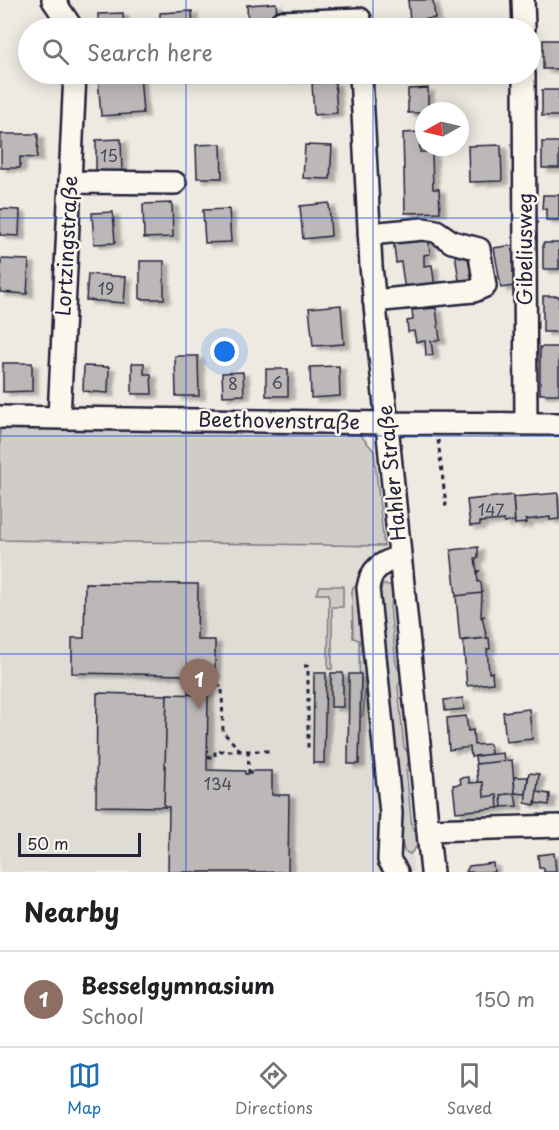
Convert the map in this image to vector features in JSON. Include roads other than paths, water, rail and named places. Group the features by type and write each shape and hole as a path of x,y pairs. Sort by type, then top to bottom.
{"street":[{"path":"53,0 65,18"},
{"path":"523,0 524,18"},
{"path":"334,18 360,16"},
{"name":"Lortzingstraße","path":"59,418 75,84"},
{"name":"Hahler Straße","path":"362,84 374,301 432,872"},
{"name":"Gibeliusweg","path":"524,84 526,424"},
{"path":"70,182 175,183"},
{"path":"369,234 429,230 436,231 461,246 479,249 485,286 481,289 463,292 374,301"},
{"name":"Beethovenstraße","path":"0,417 559,424"},
{"path":"397,872 389,860 391,813 368,588 370,576 377,568 400,556"},
{"path":"429,830 559,826"}],"place":[{"name":"Besselgymnasium","path":"199,709"}]}
